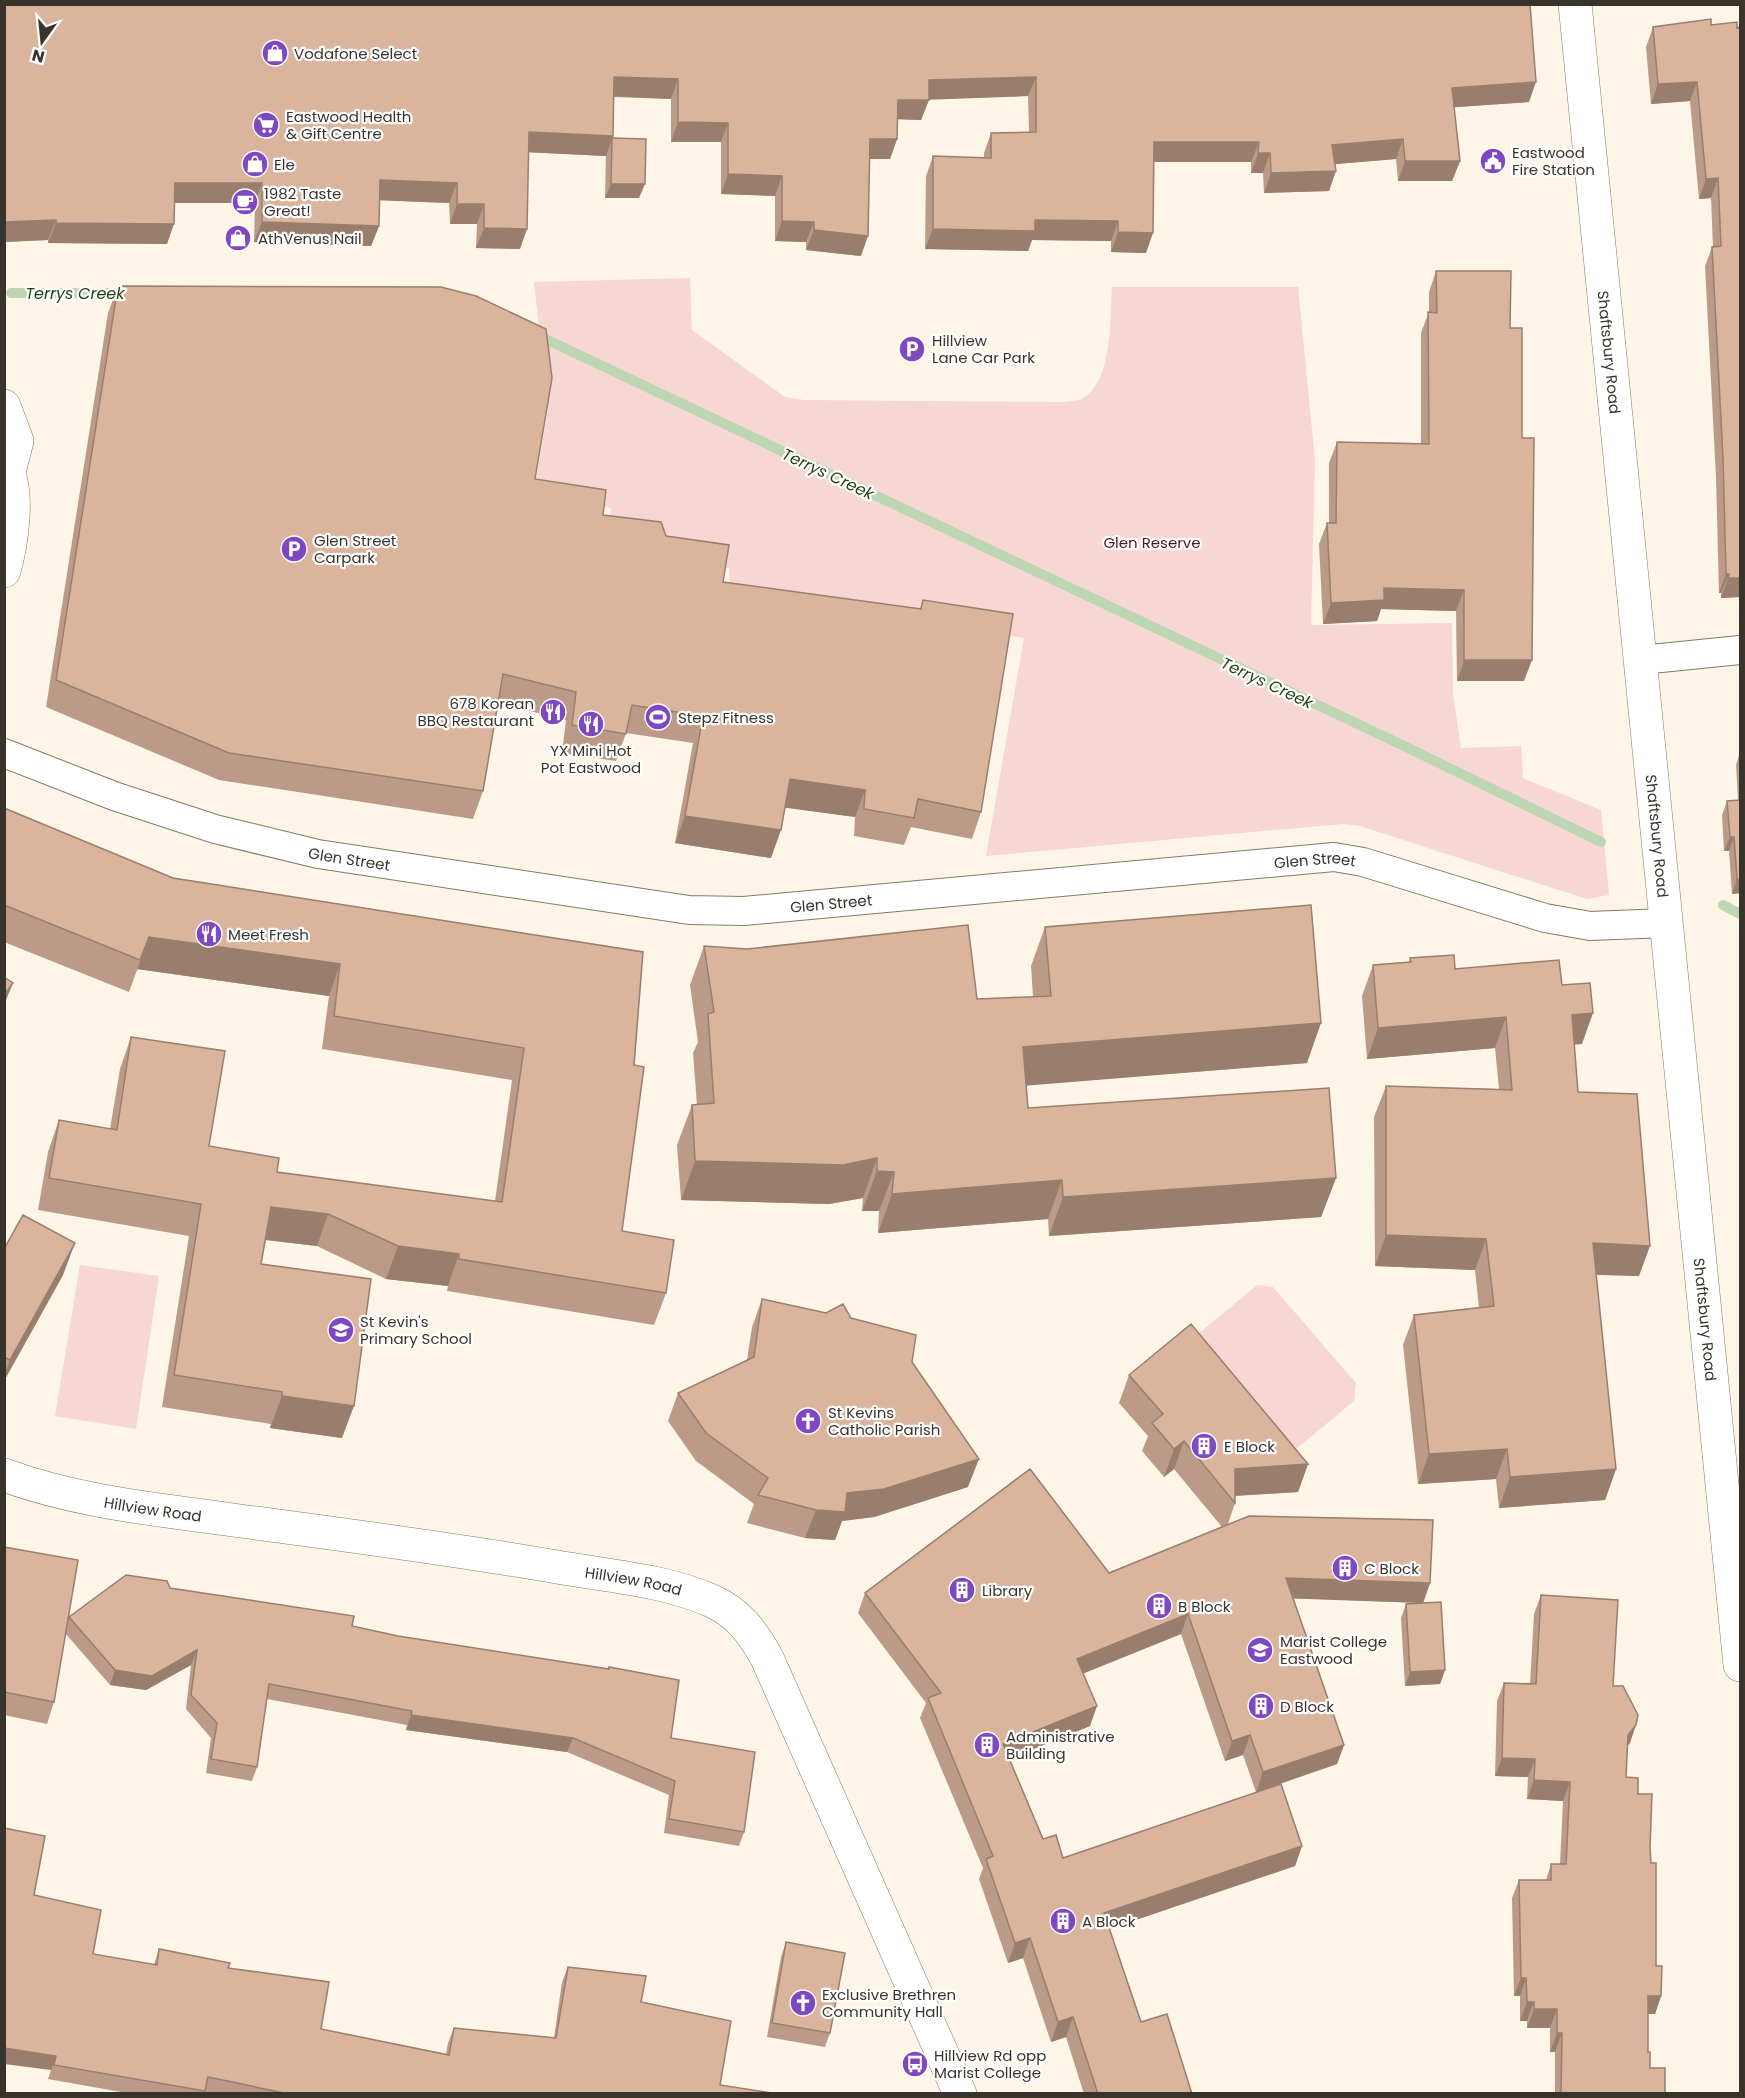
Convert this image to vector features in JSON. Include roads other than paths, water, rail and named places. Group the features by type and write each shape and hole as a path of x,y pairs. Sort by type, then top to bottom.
{"street":[{"name":"Shaftsbury Road","path":"1575,4 1740,1665"},
{"path":"4,406 17,441 7,469 12,485 12,530 4,571"},
{"path":"1641,660 1740,650"},
{"name":"Glen Street","path":"4,753 114,796 204,826 318,854 689,910 744,911 1334,857 1363,862 1545,918 1590,926 1666,923"},
{"name":"Hillview Road","path":"4,1475 86,1497 152,1509 498,1557 659,1585 712,1601 732,1612 744,1622 767,1658 960,2094"}],"waterway":[{"name":"Terrys Creek","path":"11,293 130,293"},
{"name":"Terrys Creek","path":"537,335 1400,744 1601,842"},
{"name":"Terrys Creek","path":"1723,905 1740,914"}],"place":[{"name":"Vodafone Select","path":"275,53"},
{"name":"Eastwood Health & Gift Centre","path":"266,125"},
{"name":"Eastwood Fire Station","path":"1493,161"},
{"name":"Ele","path":"255,164"},
{"name":"1982 Taste Great!","path":"245,202"},
{"name":"AthVenus Nail","path":"238,238"},
{"name":"Hillview Lane Car Park","path":"912,349"},
{"name":"Glen Street Carpark","path":"294,549"},
{"name":"678 Korean BBQ Restaurant","path":"553,712"},
{"name":"Stepz Fitness","path":"658,717"},
{"name":"YX Mini Hot Pot Eastwood","path":"591,724"},
{"name":"Meet Fresh","path":"209,934"},
{"name":"St Kevin's Primary School","path":"341,1330"},
{"name":"St Kevins Catholic Parish","path":"808,1421"},
{"name":"E Block","path":"1204,1446"},
{"name":"C Block","path":"1345,1568"},
{"name":"Library","path":"962,1590"},
{"name":"B Block","path":"1159,1606"},
{"name":"Marist College Eastwood","path":"1260,1650"},
{"name":"D Block","path":"1261,1706"},
{"name":"Administrative Building","path":"987,1745"},
{"name":"A Block","path":"1063,1921"},
{"name":"Exclusive Brethren Community Hall","path":"803,2003"},
{"name":"Hillview Rd opp Marist College","path":"915,2064"}],"park label":[{"name":"Glen Reserve","path":"1152,542"}]}
